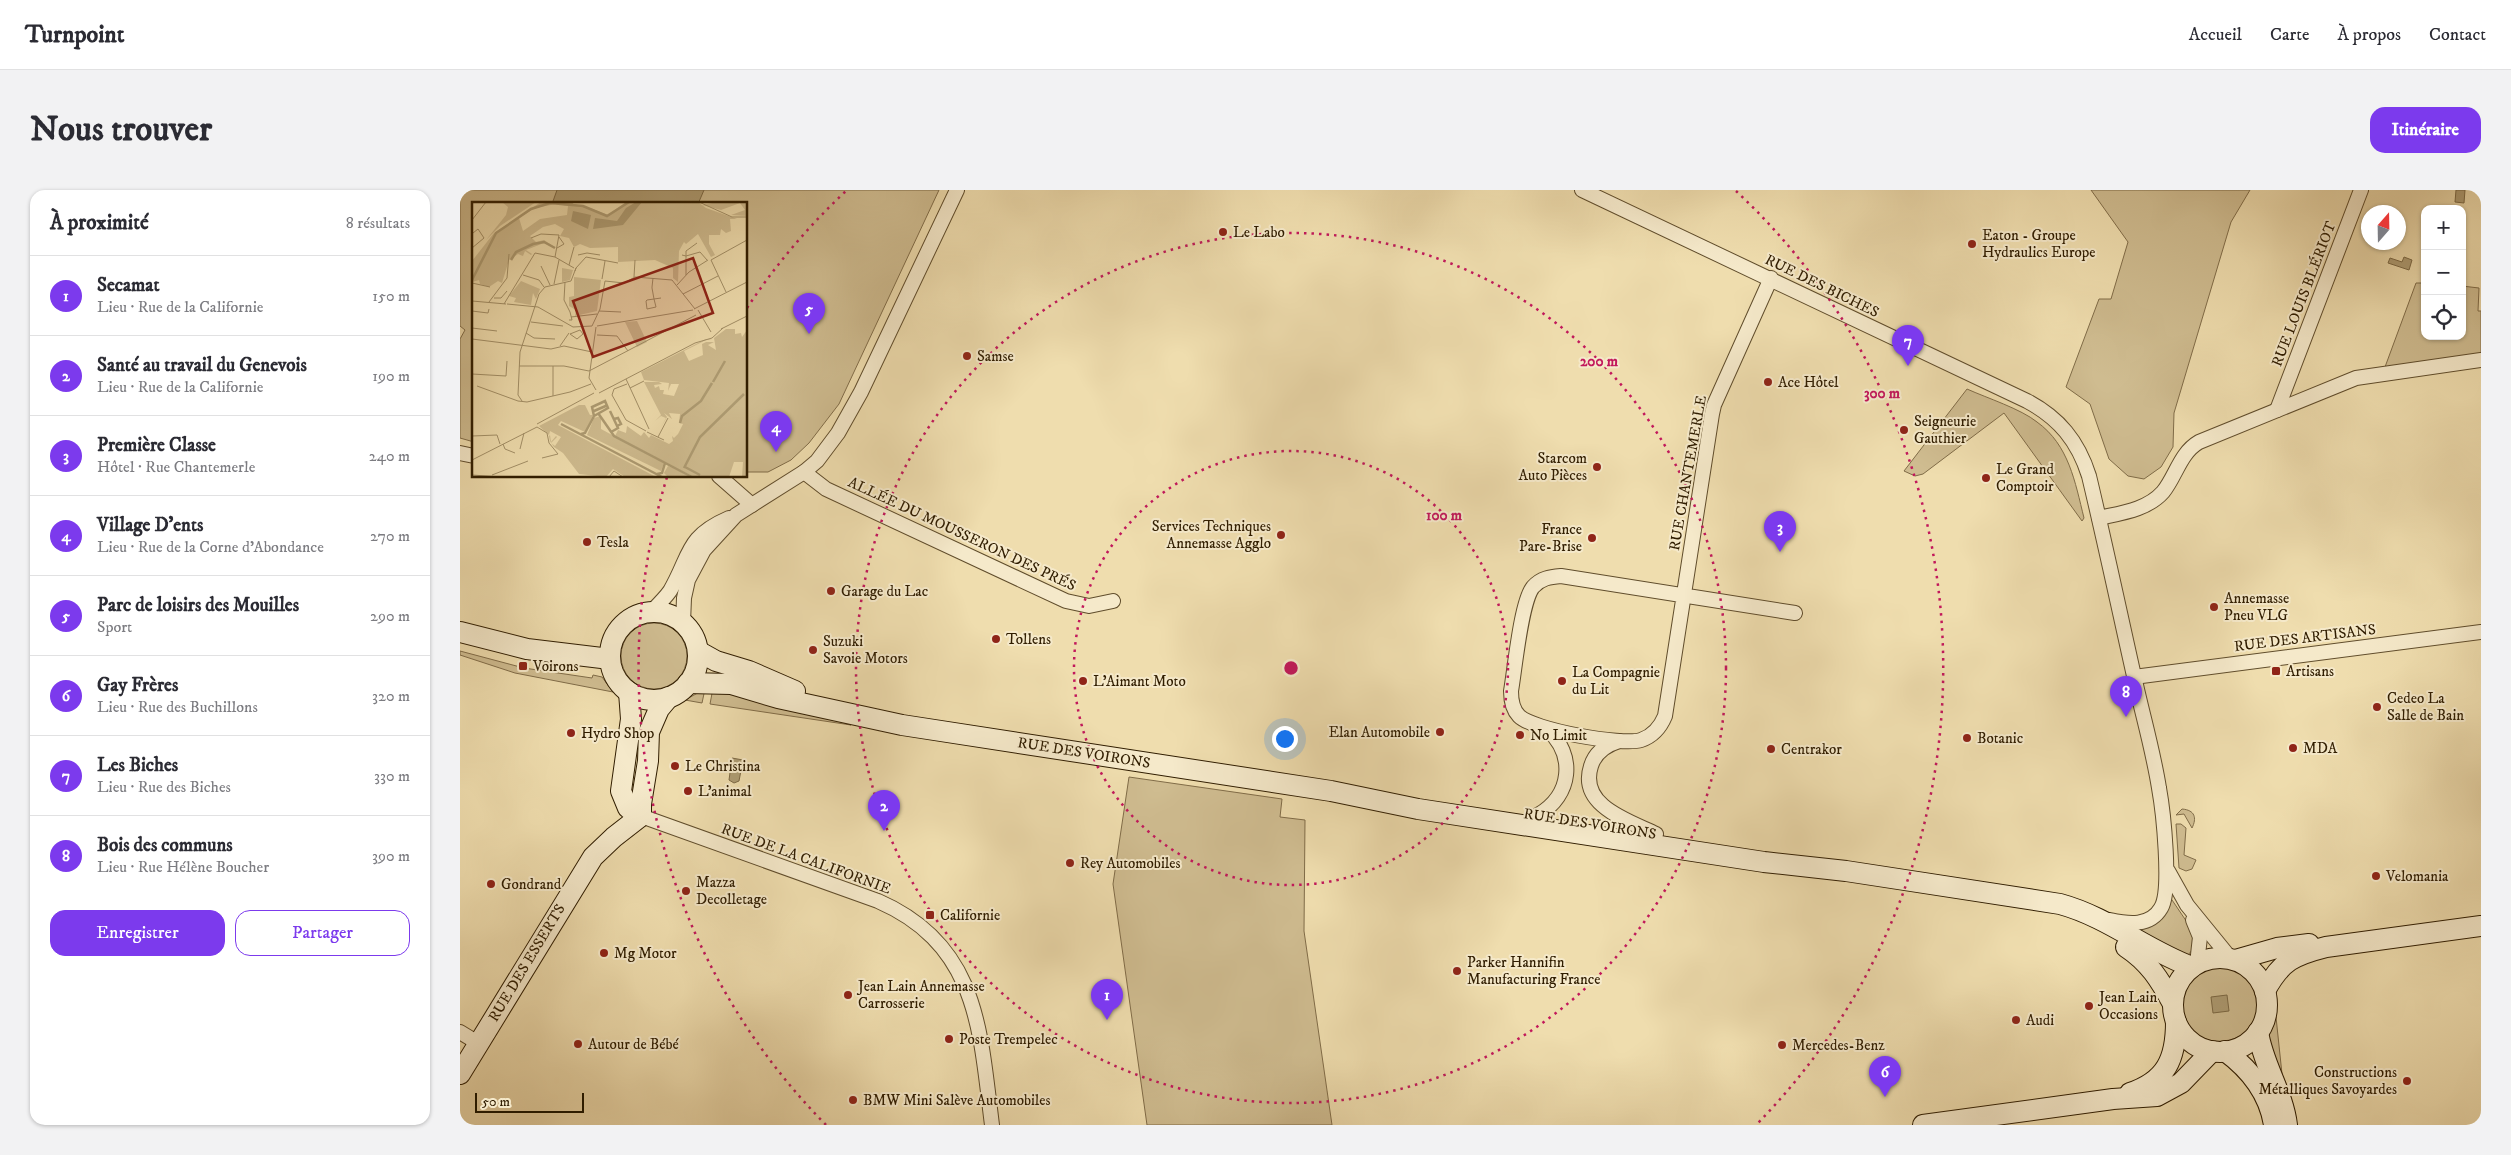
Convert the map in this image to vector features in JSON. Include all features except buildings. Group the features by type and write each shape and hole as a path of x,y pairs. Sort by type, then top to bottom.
{"street":[{"path":"652,611 669,592 684,559 700,535 713,525 736,515 804,472 829,446 856,401 957,190"},
{"name":"RUE DES BICHES","path":"1582,190 1771,278 1842,315 2027,401 2051,416 2067,431 2079,450 2089,476 2099,518 2159,788 2166,863"},
{"name":"RUE LOUIS BLÉRIOT","path":"2277,410 2361,190"},
{"name":"RUE CHANTEMERLE","path":"1771,278 1714,404 1684,594 1663,721 1655,732 1645,738 1634,742 1619,741 1535,725 1518,715 1511,698 1526,602 1534,586 1546,578 1561,576 1684,594 1795,613"},
{"path":"2099,518 2136,509 2154,500 2167,487 2185,454 2194,445 2277,410 2362,377 2481,360"},
{"name":"ALLÉE DU MOUSSERON DES PRÉS","path":"804,472 826,489 1066,601 1089,606 1112,601"},
{"path":"721,478 752,505"},
{"path":"684,623 684,598 693,569 704,550 736,515"},
{"path":"641,816 650,732 659,709 669,697 688,683 697,665 698,651 693,636 684,623 669,614 652,611 640,613 624,622 614,639 610,659 618,681 628,692 648,700 669,697"},
{"path":"460,632 512,646 610,659"},
{"name":"RUE DES ARTISANS","path":"2134,677 2481,632"},
{"name":"RUE DES VOIRONS","path":"698,651 716,661 749,671 838,709"},
{"name":"RUE DES VOIRONS","path":"688,683 731,684 782,698 914,727 1331,791 1418,809 1764,862 1846,871 2060,904 2089,914 2157,953 2194,965"},
{"path":"628,692 632,719 621,792 628,808 641,816"},
{"name":"RUE CHANTEMERLE","path":"1538,815 1559,797 1567,775 1567,760 1562,746 1548,729"},
{"name":"RUE CHANTEMERLE","path":"1619,741 1602,749 1592,764 1590,782 1593,794 1612,812 1656,834"},
{"name":"RUE DES VOIRONS","path":"1331,791 1410,798 1538,815 1727,845 1846,871"},
{"name":"RUE DES ESSERTS","path":"460,1074 593,857 614,836 641,816"},
{"name":"RUE DE LA CALIFORNIE","path":"641,816 878,901 899,911 925,930 954,964 972,1000 980,1033 992,1125"},
{"path":"1923,1125 2113,1099 2157,1096 2174,1089 2219,1051 2244,1045 2258,1032 2266,1012 2265,991 2253,972 2233,960 2187,905 2173,884 2166,863"},
{"path":"2089,914 2133,924 2152,918 2160,910 2164,902 2166,863"},
{"name":"RUE DES VOIRONS","path":"2022,899 2080,921 2133,952 2156,973 2175,1013"},
{"path":"2113,1099 2145,1088 2161,1075 2174,1049 2177,986 2194,965 2199,933 2187,905"},
{"path":"2265,991 2276,972 2287,961 2296,956 2326,947 2481,926"},
{"path":"2194,965 2213,958 2233,960 2259,952 2298,944 2326,947"},
{"path":"2175,1013 2183,1034 2193,1043 2219,1051 2247,1068 2257,1082 2269,1108 2274,1125"},
{"path":"460,1032 478,1043"},
{"path":"2258,1032 2261,1048 2283,1106 2287,1125"}],"shaded area":[{"path":"460,190 939,190 839,404 809,443 791,460 768,472 748,472 748,202 472,202 472,441 460,438 460,339 465,330 460,326"},
{"path":"557,190 704,190 699,202 553,202"},
{"path":"2091,190 2250,190 2231,222 2174,413 2173,447 2161,467 2144,479 2128,476 2109,459 2090,404 2066,387 2099,299 2111,299 2128,242"},
{"path":"2456,190 2465,190 2464,203 2455,202"},
{"path":"2404,257 2412,260 2409,270 2388,263 2390,258 2402,262"},
{"path":"2416,283 2421,283 2421,340 2466,340 2466,286 2479,288 2478,311 2481,311 2481,354 2385,367"},
{"path":"1967,389 2030,417 2048,431 2064,453 2074,478 2084,518 2082,521 2004,413 1923,474 1915,476 1904,471"},
{"path":"648,623 660,623 678,632 685,643 687,656 685,669 678,680 667,687 648,689 635,684 626,675 621,662 621,650 626,637 635,628"},
{"path":"460,651 524,668 592,678 593,675 602,677 613,692 515,673 460,655"},
{"path":"713,688 739,692 851,725 710,704"},
{"path":"705,689 702,703 685,700"},
{"path":"732,758 743,760 739,781 734,783 729,780"},
{"path":"1129,777 1282,799 1280,817 1305,820 1304,931 1332,1125 1147,1125 1113,884"},
{"path":"2182,809 2190,811 2194,815 2192,828 2184,814 2176,815"},
{"path":"2176,824 2181,824 2186,828 2184,855 2196,860 2192,869 2186,871 2179,868"},
{"path":"2170,897 2193,931 2193,949 2188,955 2132,928"},
{"path":"2215,967 2232,970 2245,978 2253,989 2257,1002 2256,1016 2250,1028 2239,1037 2223,1041 2207,1039 2195,1033 2187,1023 2183,1010 2184,997 2189,984 2200,974"},
{"path":"2227,995 2229,1011 2213,1013 2211,997"},
{"path":"2276,1017 2284,1093 2268,1038"}],"place":[{"name":"Le Labo","path":"1223,232"},
{"name":"Eaton - Groupe Hydraulics Europe","path":"1972,244"},
{"name":"Parc de loisirs des Mouilles","path":"809,334"},
{"name":"Samse","path":"967,356"},
{"name":"Les Biches","path":"1908,366"},
{"name":"Ace Hôtel","path":"1768,382"},
{"name":"Seigneurie Gauthier","path":"1904,430"},
{"name":"Village D'ents","path":"776,452"},
{"name":"Starcom Auto Pièces","path":"1597,467"},
{"name":"Le Grand Comptoir","path":"1986,478"},
{"name":"Services Techniques Annemasse Agglo","path":"1281,535"},
{"name":"France Pare-Brise","path":"1592,538"},
{"name":"Tesla","path":"587,542"},
{"name":"Première Classe","path":"1780,552"},
{"name":"Garage du Lac","path":"831,591"},
{"name":"Annemasse Pneu VLG","path":"2214,607"},
{"name":"Tollens","path":"996,639"},
{"name":"Suzuki Savoie Motors","path":"813,650"},
{"name":"Voirons","path":"523,666"},
{"name":"Artisans","path":"2276,671"},
{"name":"L'Aimant Moto","path":"1083,681"},
{"name":"La Compagnie du Lit","path":"1562,681"},
{"name":"Cedeo La Salle de Bain","path":"2377,707"},
{"name":"Bois des communs","path":"2126,717"},
{"name":"Elan Automobile","path":"1440,732"},
{"name":"Hydro Shop","path":"571,733"},
{"name":"No Limit","path":"1520,735"},
{"name":"Botanic","path":"1967,738"},
{"name":"MDA","path":"2293,748"},
{"name":"Centrakor","path":"1771,749"},
{"name":"Le Christina","path":"675,766"},
{"name":"L'animal","path":"688,791"},
{"name":"Santé au travail du Genevois","path":"884,831"},
{"name":"Rey Automobiles","path":"1070,863"},
{"name":"Velomania","path":"2376,876"},
{"name":"Gondrand","path":"491,884"},
{"name":"Mazza Decolletage","path":"686,891"},
{"name":"Californie","path":"930,915"},
{"name":"Mg Motor","path":"604,953"},
{"name":"Parker Hannifin Manufacturing France","path":"1457,971"},
{"name":"Jean Lain Annemasse Carrosserie","path":"848,995"},
{"name":"Jean Lain Occasions","path":"2089,1006"},
{"name":"Secamat","path":"1107,1020"},
{"name":"Audi","path":"2016,1020"},
{"name":"Poste Trempelec","path":"949,1039"},
{"name":"Autour de Bébé","path":"578,1044"},
{"name":"Mercedes-Benz","path":"1782,1045"},
{"name":"Constructions Métalliques Savoyardes","path":"2407,1081"},
{"name":"Gay Frères","path":"1885,1097"},
{"name":"BMW Mini Salève Automobiles","path":"853,1100"}]}
